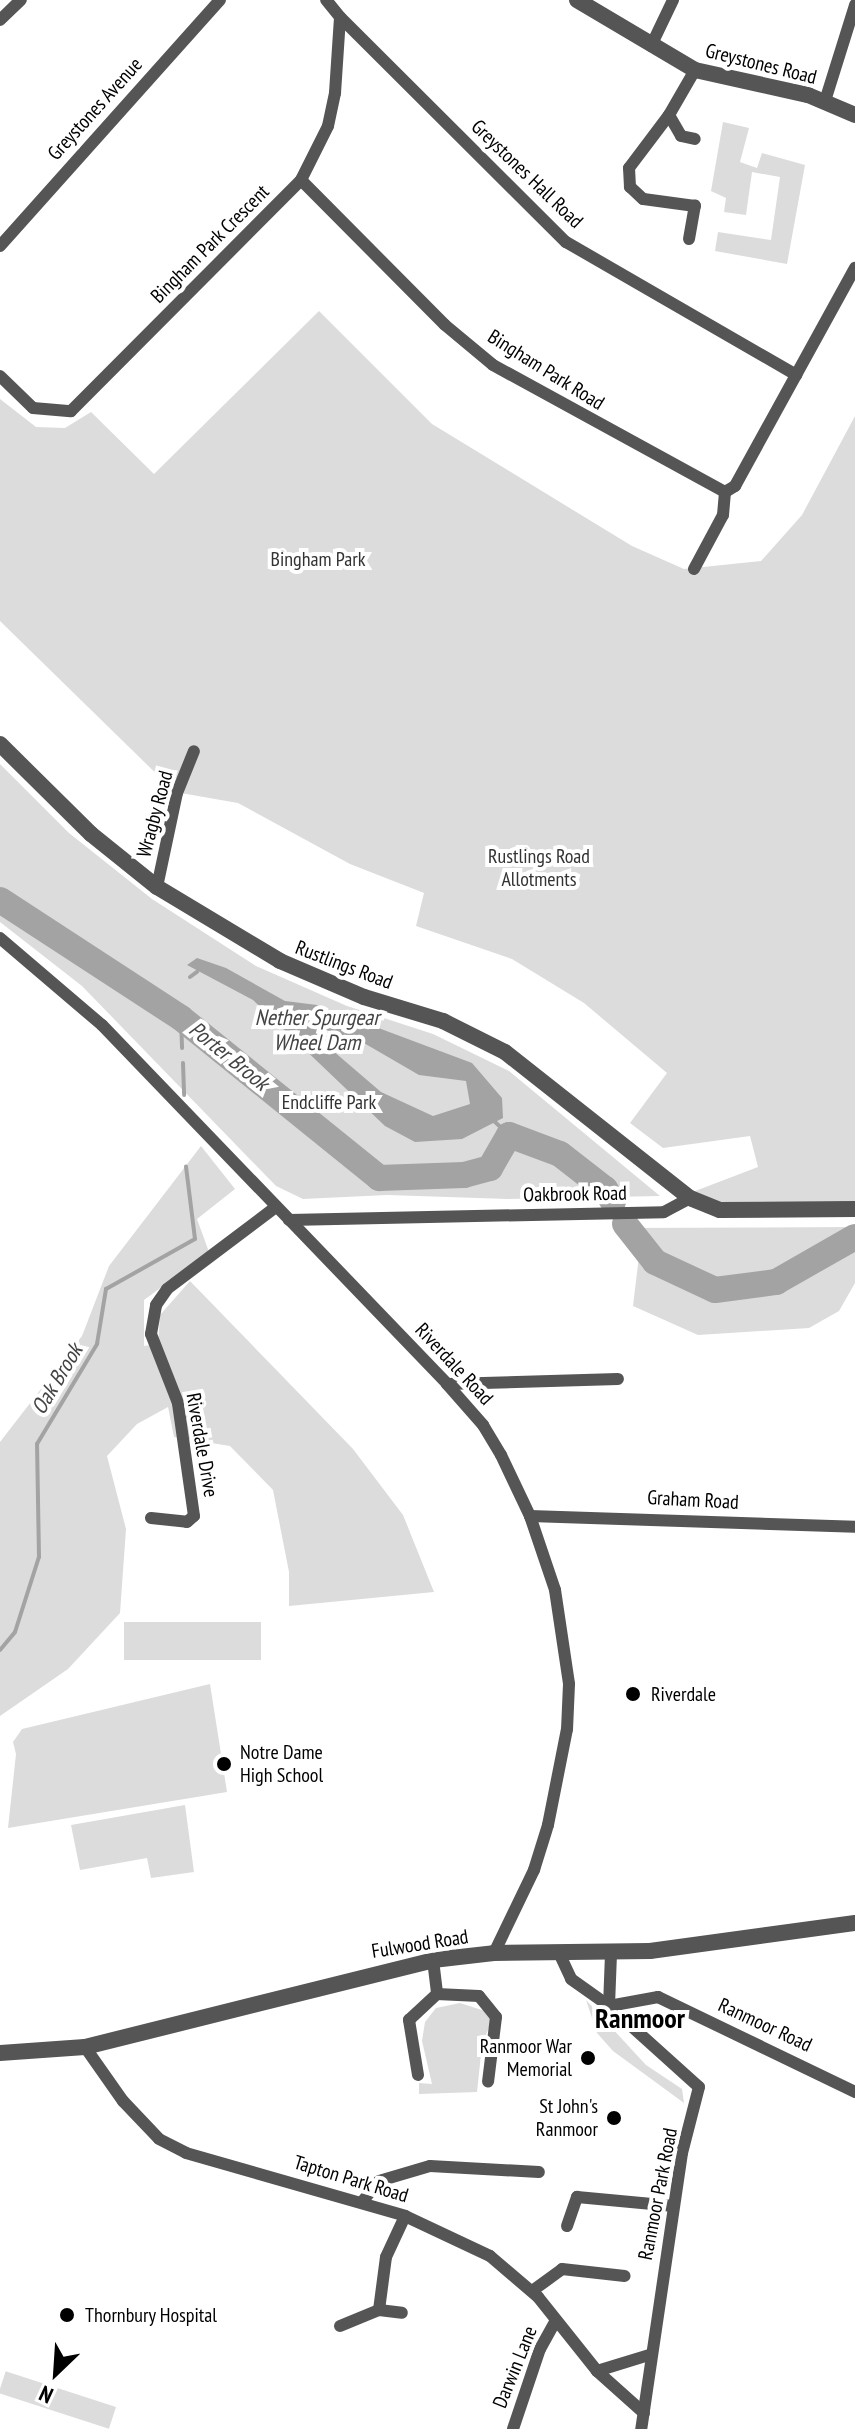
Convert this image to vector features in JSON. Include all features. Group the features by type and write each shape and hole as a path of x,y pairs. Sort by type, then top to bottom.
{"street":[{"path":"0,20 21,0"},
{"name":"Greystones Avenue","path":"0,246 220,0"},
{"path":"326,0 340,17"},
{"name":"Greystones Road","path":"577,0 695,70 825,101 855,115"},
{"path":"651,46 673,0"},
{"path":"825,101 855,5"},
{"name":"Bingham Park Crescent","path":"0,376 33,408 71,411 301,180 328,126 340,17"},
{"name":"Greystones Hall Road","path":"340,17 566,242 796,375"},
{"path":"689,239 695,206 643,199 630,187 629,168 639,149 669,115 695,70"},
{"path":"669,115 681,136 695,139"},
{"name":"Bingham Park Road","path":"301,180 445,325 493,365 714,491 725,492"},
{"path":"694,569 723,515 725,492 735,486 855,268"},
{"name":"Rustlings Road","path":"0,744 91,834 157,887 280,961 364,997 443,1021 505,1052 690,1198"},
{"name":"Wragby Road","path":"157,887 177,793 194,751"},
{"name":"Riverdale Road","path":"0,938 102,1025 447,1384 483,1425 530,1516 567,1644 567,1727 551,1813 534,1870 494,1953"},
{"path":"690,1198 720,1210 855,1209"},
{"name":"Oakbrook Road","path":"289,1220 664,1212 690,1198"},
{"name":"Riverdale Drive","path":"151,1518 187,1522 194,1516 178,1403 151,1334 156,1305 167,1289 276,1207"},
{"path":"447,1384 618,1379"},
{"name":"Graham Road","path":"530,1516 855,1527"},
{"name":"Fulwood Road","path":"0,2053 85,2047 433,1960 494,1953 611,1953 855,1923"},
{"path":"609,2006 611,1953"},
{"path":"560,1955 571,1979 609,2006"},
{"path":"433,1960 437,1994"},
{"path":"418,2075 409,2020 437,1994 479,1996 496,2017 488,2082"},
{"name":"Ranmoor Road","path":"609,2006 658,1997 855,2092"},
{"name":"Ranmoor Park Road","path":"609,2006 699,2087 674,2206 649,2355 641,2429"},
{"name":"Tapton Park Road","path":"85,2047 123,2101 159,2139 186,2153 405,2216 487,2254 532,2291 597,2371 644,2413"},
{"path":"362,2202 379,2181 430,2166 539,2172"},
{"path":"567,2226 577,2197 674,2206"},
{"path":"379,2310 386,2257 405,2216"},
{"path":"532,2291 562,2269 625,2276"},
{"path":"340,2326 379,2310 402,2313"},
{"name":"Darwin Lane","path":"513,2429 540,2349 556,2320"},
{"path":"597,2371 649,2355"}],"green space":[{"path":"723,122 749,128 740,162 757,168 762,153 805,165 787,264 715,251 718,232 771,240 780,177 752,172 746,215 724,212 726,198 711,191"},
{"name":"Bingham Park","path":"319,311 432,424 632,546 684,569 761,561 802,515 855,416 855,1208 718,1207 690,1193 758,1167 750,1136 663,1148 630,1123 667,1073 584,1003 512,959 416,926 424,893 350,864 238,803 175,792 0,621 0,399 36,427 65,428 91,412 154,474"},
{"name":"Endcliffe Park","path":"0,764 69,833 152,899 256,966 347,1006 433,1034 509,1071 660,1196 508,1199 387,1195 303,1199 276,1186 82,986 0,922"},
{"path":"201,1146 235,1189 197,1219 209,1252 144,1300 144,1346 158,1344 160,1315 190,1281 353,1449 403,1515 434,1592 289,1606 289,1572 273,1490 230,1446 174,1437 168,1407 137,1424 107,1456 126,1529 120,1613 68,1669 0,1716 0,1442 82,1336 109,1266"},
{"path":"855,1227 855,1283 839,1311 809,1328 698,1335 633,1306 639,1256 618,1228"},
{"path":"124,1622 261,1622 261,1660 124,1660"},
{"path":"210,1684 227,1792 8,1828 16,1754 13,1742 22,1729"},
{"path":"185,1805 194,1872 151,1878 147,1858 80,1870 71,1825"},
{"path":"586,2000 646,2065 682,2089 684,2103 613,2051 597,2033"},
{"path":"460,2003 485,2011 492,2020 482,2045 477,2092 419,2094 419,2083 432,2084 422,2041 425,2022 436,2008"},
{"path":"6,2371 116,2407 109,2429 0,2393"}],"water":[{"name":"Nether Spurgear Wheel Dam","path":"197,958 226,968 285,1001 317,1005 472,1063 502,1098 503,1118 462,1139 415,1142 385,1126 253,1000 187,965","holes":["357,1039 419,1075 466,1081 470,1104 433,1116 381,1092 332,1050"]}],"waterway":[{"name":"Porter Brook","path":"0,900 181,1018 379,1178 464,1175 490,1168 509,1135 560,1154 605,1189 613,1202"},
{"path":"190,977 197,972"},
{"name":"Porter Brook","path":"161,1005 166,1001"},
{"name":"Oak Brook","path":"181,1018 182,1048"},
{"name":"Oak Brook","path":"183,1063 184,1095"},
{"path":"494,1121 509,1135"},
{"name":"Oak Brook","path":"0,1650 15,1632 39,1557 37,1444 97,1344 106,1289 195,1239 186,1167"},
{"name":"Porter Brook","path":"625,1224 655,1262 715,1290 776,1282 855,1237"}],"place":[{"name":"Riverdale","path":"633,1694"},
{"name":"Notre Dame High School","path":"224,1764"},
{"name":"Ranmoor War Memorial","path":"588,2058"},
{"name":"St John's Ranmoor","path":"614,2118"},
{"name":"Thornbury Hospital","path":"67,2315"}],"district":[{"name":"Ranmoor","path":"640,2018"}],"park label":[{"name":"Rustlings Road Allotments","path":"539,868"}]}
